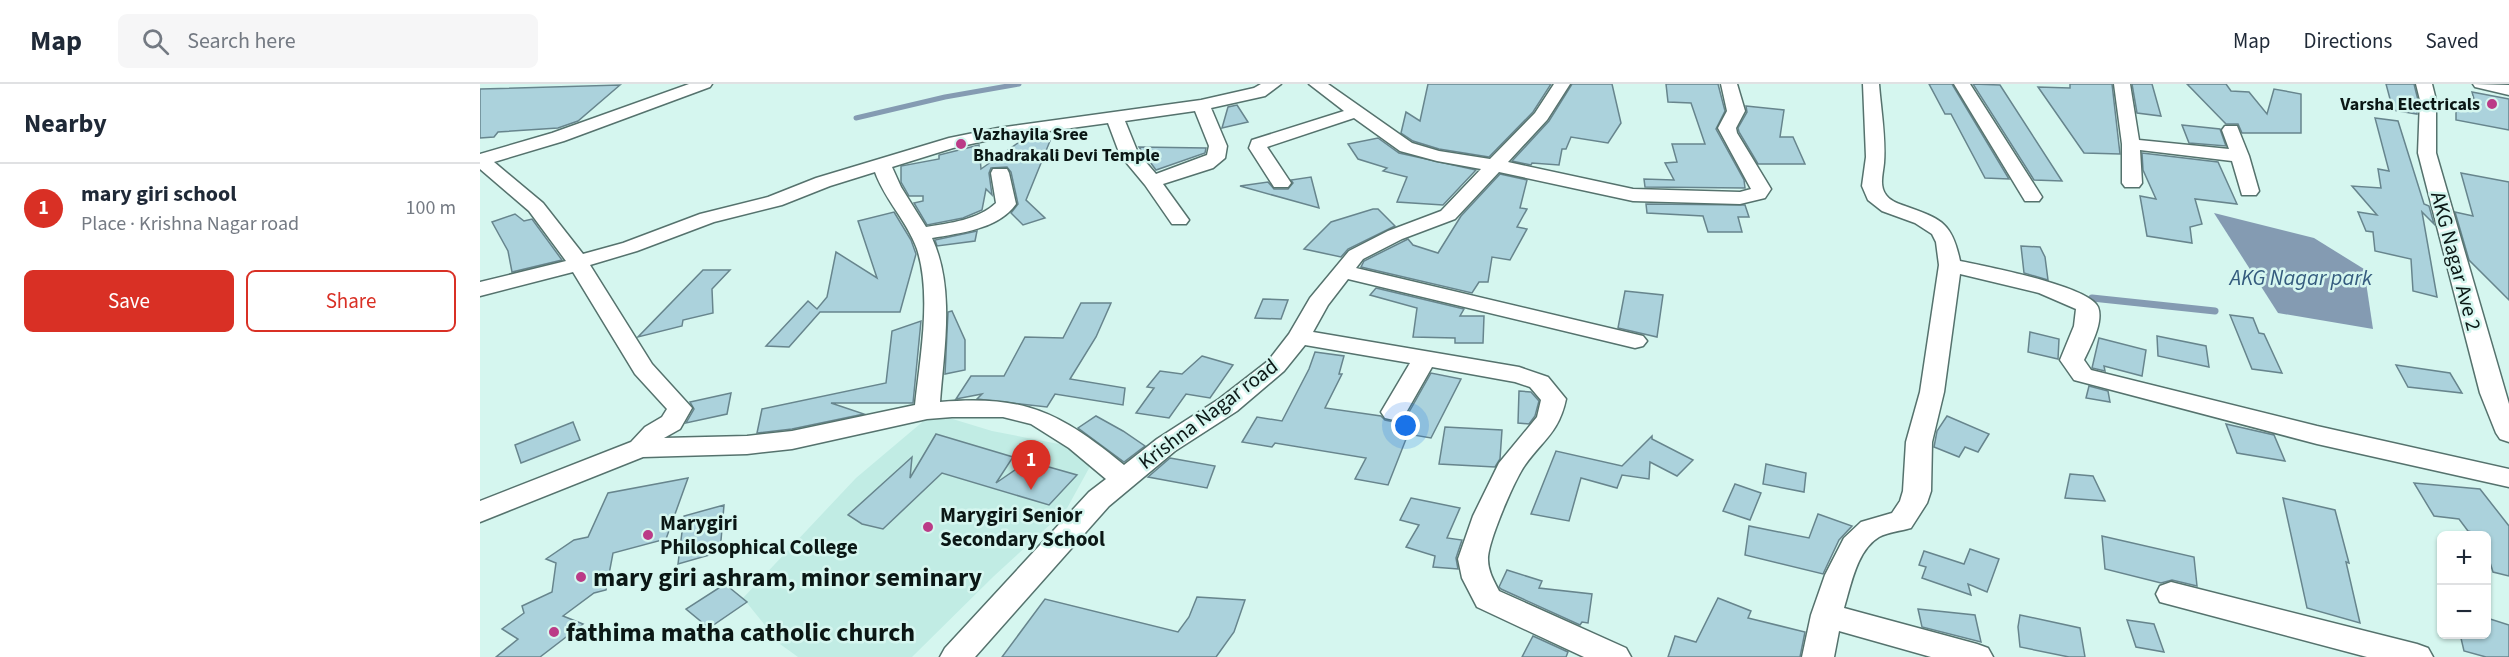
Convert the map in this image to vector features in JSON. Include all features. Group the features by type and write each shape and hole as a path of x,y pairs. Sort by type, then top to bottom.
{"street":[{"path":"480,160 558,137 704,84"},
{"path":"480,289 630,248 707,218 775,201 823,182 949,143 1201,105 1259,92 1273,84"},
{"path":"1317,84 1406,147 1437,156 1494,165 1633,195 1672,198 1750,197 1758,194 1761,189 1728,133 1727,128 1736,111 1729,84"},
{"name":"Krishna Nagar road","path":"956,657 1099,499 1166,445 1256,384 1276,366 1299,337 1318,303 1356,255 1448,215 1541,116 1562,84"},
{"path":"1818,657 1826,615 1850,554 1862,534 1878,526 1901,521 1913,503 1917,491 1918,442 1932,392 1950,265 1946,242 1940,230 1923,219 1889,207 1878,200 1872,186 1875,157 1870,84"},
{"path":"1962,84 2032,197"},
{"path":"2122,84 2131,144 2132,183"},
{"name":"AKG Nagar Ave 2","path":"2424,84 2428,100 2427,153 2492,393 2509,433"},
{"path":"2481,84 2509,90"},
{"path":"1152,181 1206,164 1216,158 1218,146 1201,105"},
{"path":"1281,183 1258,148 1258,144 1357,112"},
{"path":"1115,117 1129,155 1152,181 1179,220"},
{"path":"2231,130 2249,191"},
{"path":"2131,144 2240,156"},
{"path":"480,160 536,207 578,263 643,369 680,408 671,423 654,433 640,448"},
{"path":"882,164 898,199 921,234 933,272 927,411"},
{"path":"921,234 987,219 1000,212 1006,204 1000,173"},
{"path":"1950,265 2061,293 2082,301 2086,306 2088,317 2072,360 2083,375 2317,435 2509,478"},
{"path":"1344,273 1635,341"},
{"path":"1299,337 1519,375 1539,382 1554,399 1549,419 1512,463 1487,516 1473,559 1477,578 1488,599 1615,657"},
{"path":"1394,412 1425,358"},
{"path":"480,512 640,448 747,445 792,440 927,411 970,407 1004,409 1030,414 1087,449 1123,478"},
{"path":"2171,594 2377,651 2417,657"},
{"path":"1826,615 1977,657"}],"shaded area":[{"name":"Marygiri Senior Secondary School","path":"933,413 992,431 1064,445 1093,461 1066,510 994,576 912,657 798,657 780,644 743,598 856,478"}],"water":[{"name":"AKG Nagar park","path":"2214,213 2314,238 2364,269 2373,329 2278,313"}],"building":[{"path":"1428,84 1551,84 1533,112 1489,157 1439,149 1413,141 1401,133 1406,112 1420,121"},
{"path":"1572,84 1612,84 1621,123 1608,143 1571,137 1566,149 1562,149 1559,165 1532,163 1531,165 1512,161 1549,121"},
{"path":"1666,84 1718,84 1725,111 1716,129 1744,180 1745,188 1645,187 1644,179 1674,180 1665,163 1677,162 1672,144 1705,144 1691,103 1668,102"},
{"path":"1929,84 1952,84 2009,179 1985,178 1951,114 1945,114"},
{"path":"1973,84 2000,85 2062,181 2034,180"},
{"path":"2070,84 2112,84 2120,154 2084,153 2038,87 2070,88"},
{"path":"2132,84 2152,84 2161,116 2137,113"},
{"path":"2187,84 2226,84 2231,91 2249,92 2267,114 2274,89 2301,94 2301,133 2242,133 2238,124 2226,124"},
{"path":"2386,84 2414,84 2418,100 2417,114 2393,110"},
{"path":"620,85 578,121 558,128 498,132 494,137 480,138 480,89"},
{"path":"2472,92 2509,99 2509,130 2456,120 2456,102 2476,106"},
{"path":"1237,105 1248,122 1222,128 1228,107"},
{"path":"1746,106 1784,110 1780,137 1793,137 1805,164 1758,164 1738,128 1747,112"},
{"path":"2375,118 2398,121 2424,204 2429,206 2434,224 2422,212 2437,297 2413,291 2411,259 2375,251 2373,232 2366,231 2358,212 2377,215 2352,186 2381,188 2378,169 2389,171"},
{"path":"2182,125 2220,129 2226,146 2189,143"},
{"path":"1025,138 1050,141 1026,200 1045,218 1023,225 1011,213 1018,204 1011,172 1007,167 991,168 989,173 992,195 986,189 982,210 963,218 927,225 914,203 923,201 923,196 909,196 901,182 901,166 939,159 939,155 979,145 981,169"},
{"path":"1378,138 1399,153 1476,170 1443,205 1397,202 1407,177 1383,171 1387,168 1358,159 1348,144"},
{"path":"1139,147 1206,148 1205,153 1156,170"},
{"path":"2142,153 2218,162 2237,204 2195,199 2202,224 2190,227 2192,243 2147,236 2140,196 2156,199 2143,170"},
{"path":"2461,173 2509,182 2509,300 2469,260 2455,212 2473,216"},
{"path":"1500,174 1527,180 1520,208 1527,209 1517,227 1527,229 1510,260 1492,257 1488,282 1479,282 1472,293 1361,267 1364,261 1408,239 1413,245 1438,253 1461,216"},
{"path":"1311,177 1319,208 1240,186 1268,182 1274,189 1288,189 1293,183 1291,180"},
{"path":"1646,204 1745,205 1749,217 1738,217 1742,232 1708,232 1703,216 1647,213"},
{"path":"1378,209 1395,226 1348,249 1341,257 1304,249 1331,222"},
{"path":"894,212 911,240 916,254 900,312 820,312 789,347 766,346 808,301 817,309 827,297 836,252 877,278 858,221"},
{"path":"515,214 524,221 532,219 562,260 512,272 508,251 492,222"},
{"path":"977,231 975,241 937,246 935,240"},
{"path":"2021,246 2040,247 2045,257 2048,280 2024,273"},
{"path":"703,270 730,270 712,289 713,313 683,320 682,326 638,337"},
{"path":"1376,288 1464,309 1460,316 1484,316 1483,343 1455,343 1455,338 1413,337 1417,308 1370,295"},
{"path":"1625,291 1663,295 1657,337 1618,328"},
{"path":"1263,299 1288,300 1281,319 1255,318"},
{"path":"1081,303 1111,303 1096,337 1070,379 1125,388 1123,405 1055,394 1047,407 977,399 982,394 956,399 971,376 1004,376 1025,337 1063,338"},
{"path":"952,311 965,340 965,370 945,374 948,312"},
{"path":"2230,315 2253,318 2259,333 2264,334 2282,373 2252,369"},
{"path":"921,321 913,403 831,403 864,414 792,429 757,433 762,409 886,383 892,331"},
{"path":"2030,332 2059,339 2058,359 2028,352"},
{"path":"2157,336 2206,346 2209,367 2158,356"},
{"path":"2099,338 2146,350 2142,376 2104,366 2105,371 2092,368"},
{"path":"1315,352 1344,356 1339,374 1342,374 1325,408 1381,416 1385,420 1394,422 1405,419 1431,373 1461,379 1431,438 1408,434 1388,485 1355,479 1366,458 1275,443 1272,447 1242,442 1257,417 1282,421 1309,369"},
{"path":"1202,356 1233,365 1210,398 1186,394 1169,418 1136,413 1154,388 1147,387 1160,371 1182,374"},
{"path":"2396,365 2450,373 2462,393 2408,387"},
{"path":"2089,386 2108,391 2110,402 2086,398"},
{"path":"1519,391 1531,392 1539,401 1535,416 1529,424 1518,423"},
{"path":"731,393 727,414 686,423 694,409 690,402"},
{"path":"1096,416 1145,446 1124,462 1078,428"},
{"path":"1947,416 1989,434 1978,452 1965,447 1959,457 1934,447 1937,431"},
{"path":"573,422 580,440 521,463 515,445"},
{"path":"2226,424 2274,435 2285,461 2237,453"},
{"path":"1445,427 1502,430 1500,459 1495,467 1439,464"},
{"path":"936,434 1013,457 996,483 1028,461 1077,475 1049,505 942,473 883,529 862,524 848,515 912,457 910,478"},
{"path":"1652,436 1652,439 1693,460 1677,476 1650,462 1649,479 1622,475 1617,488 1581,478 1569,521 1531,514 1556,451 1622,466"},
{"path":"1170,458 1215,466 1207,488 1148,477"},
{"path":"1766,464 1806,473 1804,492 1763,484"},
{"path":"2070,474 2093,476 2105,501 2065,498"},
{"path":"688,478 666,539 613,553 606,590 594,593 563,616 583,624 540,657 496,657 518,639 502,629 524,613 522,606 552,592 556,563 546,559 574,540 588,537 608,493"},
{"path":"2414,483 2480,489 2509,526 2509,576 2493,572 2491,531 2468,531 2459,519 2434,516"},
{"path":"1735,484 1761,493 1750,520 1723,511"},
{"path":"1411,498 1460,508 1447,538 1462,540 1456,558 1458,569 1433,567 1435,556 1406,547 1419,525 1400,520"},
{"path":"2283,498 2335,510 2349,563 2346,562 2360,623 2307,608"},
{"name":"Marygiri Philosophical College","path":"724,505 720,552 678,564 684,516"},
{"path":"1818,514 1852,526 1839,540 1823,574 1745,555 1749,526 1809,538"},
{"path":"2102,536 2194,557 2197,586 2172,580 2161,583 2105,569"},
{"path":"1970,549 1999,559 1987,592 1968,584 1971,595 1922,578 1926,567 1919,565 1924,551 1964,564"},
{"path":"1507,570 1542,581 1539,588 1592,594 1588,623 1582,622 1580,625 1501,589 1499,587"},
{"path":"725,584 747,602 709,628 686,609"},
{"path":"1197,597 1245,600 1234,632 1216,657 1002,657 1045,599 1178,632 1189,617"},
{"path":"1718,598 1751,611 1748,618 1805,632 1800,657 1668,657 1675,636 1696,642"},
{"path":"1918,609 1975,615 1981,642 1922,627"},
{"path":"2020,615 2080,628 2085,657 2069,657 2020,647 2018,627"},
{"path":"2491,619 2509,625 2509,657 2486,657 2464,651 2461,639 2491,639"},
{"path":"2127,620 2154,624 2164,652 2136,647"},
{"path":"1533,636 1568,652 1566,657 1522,657"}],"waterway":[{"path":"856,118 945,97 1019,84"},
{"path":"2092,298 2215,311"}],"place":[{"name":"Varsha Electricals","path":"2492,104"},
{"name":"Vazhayila Sree Bhadrakali Devi Temple","path":"961,144"},
{"name":"mary giri school","path":"1031,490"},
{"name":"Marygiri Senior Secondary School","path":"928,527"},
{"name":"Marygiri Philosophical College","path":"648,535"},
{"name":"mary giri ashram, minor seminary","path":"581,577"},
{"name":"fathima matha catholic church","path":"554,632"}]}
